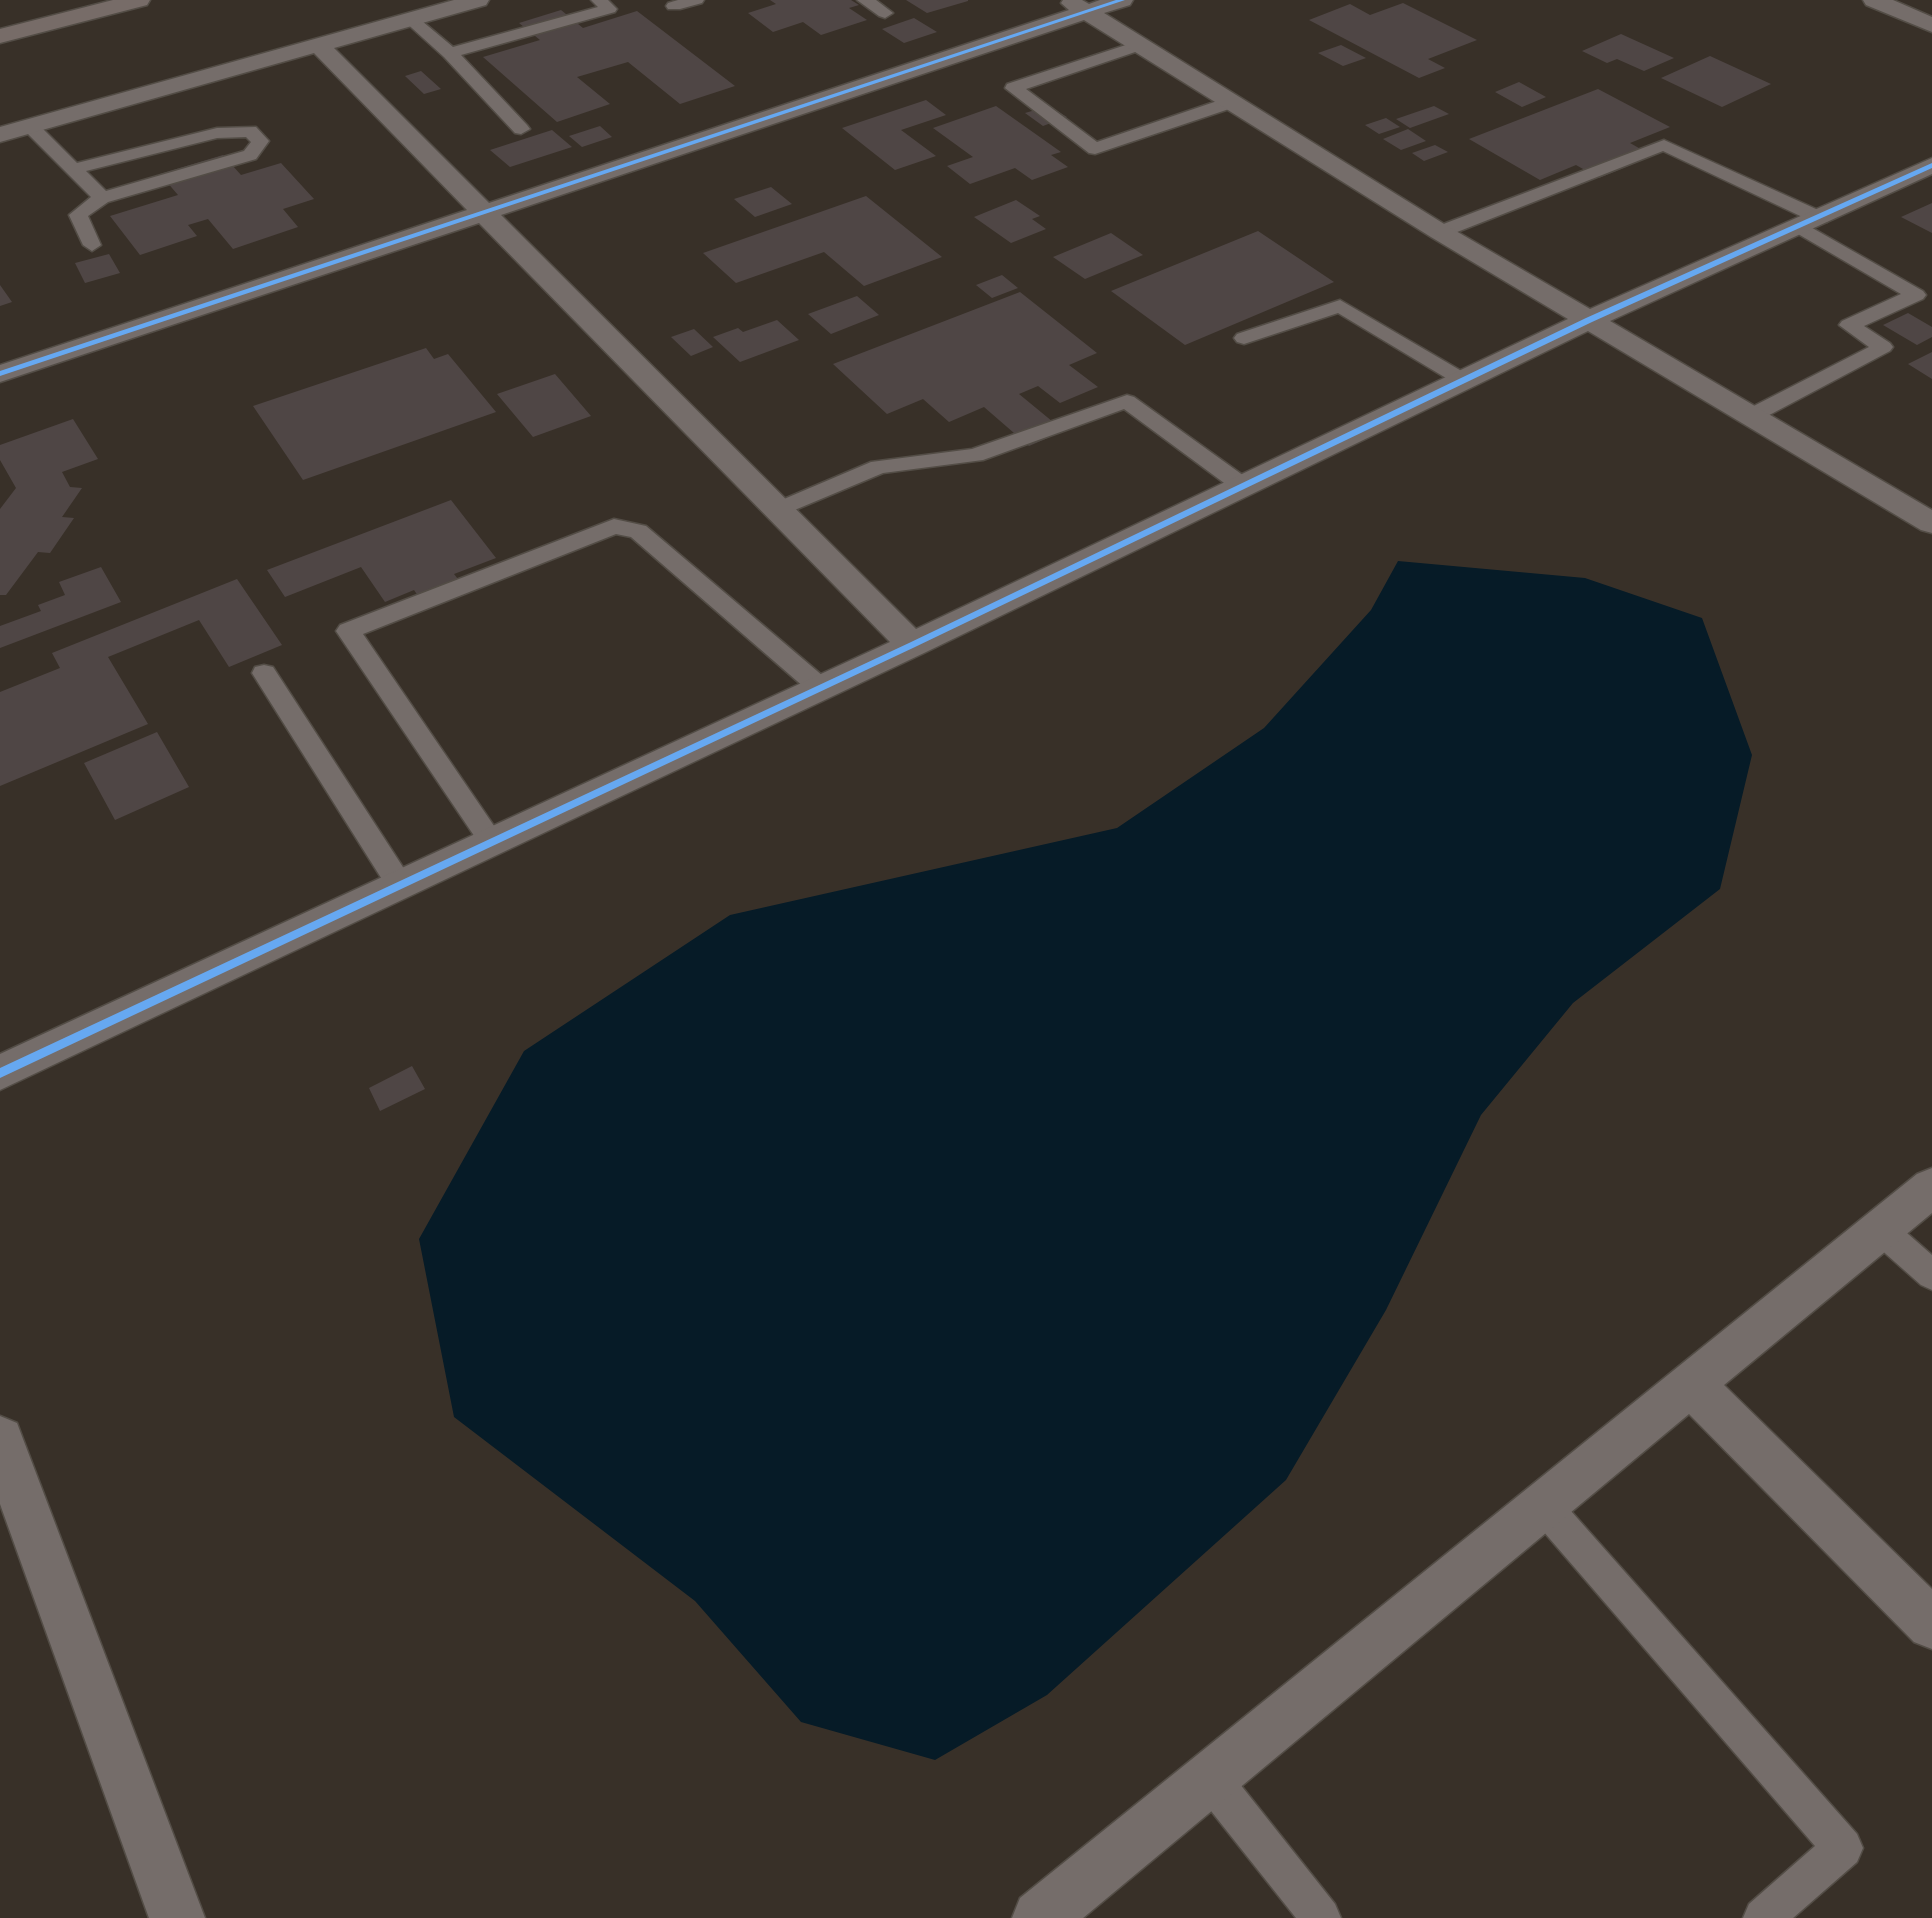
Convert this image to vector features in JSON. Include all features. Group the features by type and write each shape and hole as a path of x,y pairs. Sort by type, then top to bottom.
{"main road":[{"path":"0,36 139,0"}],"street":[{"path":"0,135 478,0"},
{"path":"0,374 483,213 1077,6 1122,0"},
{"path":"1874,0 1932,25"},
{"path":"1077,6 1440,232 1932,523"},
{"path":"318,45 912,645"},
{"path":"0,1073 912,645 1589,320 1932,166"},
{"path":"1040,1918 1932,1187"},
{"path":"1692,1385 1932,1624"},
{"path":"1,1447 177,1918"}],"lane":[{"path":"450,53 609,9 599,0"},
{"path":"674,6 696,0"},
{"path":"865,0 885,13"},
{"path":"411,19 450,53 521,129"},
{"path":"1138,46 1013,89 1095,149 1232,102"},
{"path":"31,127 102,198"},
{"path":"73,169 217,133 250,131 260,141 250,155 102,198 78,215 92,245"},
{"path":"1440,232 1664,145 1810,223 1916,295 1849,325 1883,347 1751,416"},
{"path":"1244,338 1340,306 1463,380"},
{"path":"778,510 879,467 975,455 1127,401 1243,486"},
{"path":"492,842 348,631 614,526 638,531 821,688"},
{"path":"264,673 401,885"},
{"path":"1880,1229 1932,1275"},
{"path":"1543,1505 1843,1848 1763,1918"},
{"path":"1210,1778 1321,1918"}],"water":[{"path":"1398,561 1585,578 1702,618 1752,755 1720,889 1573,1003 1481,1115 1386,1310 1286,1480 1047,1695 935,1760 801,1722 695,1601 454,1417 419,1239 524,1051 730,915 1117,828 1264,728 1371,610"}],"building":[{"path":"770,0 851,0 859,5 849,8 867,20 821,35 803,22 773,32 748,13 776,4"},
{"path":"906,0 968,0 968,1 927,13"},
{"path":"1403,3 1477,40 1428,59 1445,68 1419,78 1309,20 1350,4 1370,15"},
{"path":"561,10 583,28 637,11 735,86 680,104 628,62 577,77 610,104 557,122 483,57 540,40 519,23"},
{"path":"914,18 937,32 904,43 882,29"},
{"path":"1621,34 1674,58 1644,71 1617,59 1607,63 1582,51"},
{"path":"1341,45 1366,58 1343,66 1318,53"},
{"path":"1710,56 1771,84 1722,107 1661,78"},
{"path":"421,71 441,89 424,94 405,76"},
{"path":"1519,82 1546,97 1522,107 1495,92"},
{"path":"1598,89 1670,127 1630,143 1653,156 1599,178 1576,165 1540,180 1469,139"},
{"path":"926,100 946,115 901,130 936,156 895,170 842,128"},
{"path":"996,106 1061,152 1051,155 1068,167 1032,180 1015,168 970,184 947,166 973,157 933,128"},
{"path":"1049,106 1067,117 1043,126 1025,113"},
{"path":"1434,106 1449,114 1410,128 1396,119"},
{"path":"1386,118 1400,127 1379,134 1365,125"},
{"path":"600,126 612,137 582,147 569,136"},
{"path":"1408,129 1426,141 1401,150 1383,139"},
{"path":"552,130 572,147 510,167 490,150"},
{"path":"1435,145 1448,152 1424,161 1412,153"},
{"path":"223,155 241,175 281,163 314,199 283,209 298,227 233,249 208,219 188,225 197,236 140,255 110,216 178,195 160,174"},
{"path":"771,187 792,204 755,217 734,199"},
{"path":"866,196 942,257 864,286 824,252 736,283 703,253"},
{"path":"1016,200 1040,216 1032,219 1046,229 1011,243 974,217"},
{"path":"1932,203 1932,233 1901,217"},
{"path":"1258,231 1334,282 1185,345 1111,291"},
{"path":"1111,233 1143,255 1085,279 1053,257"},
{"path":"109,254 120,273 85,283 75,263"},
{"path":"1002,275 1018,288 992,298 976,285"},
{"path":"0,285 12,302 0,306"},
{"path":"1020,292 1097,353 1069,365 1098,387 1060,403 1038,386 1019,394 1064,431 1029,446 984,407 949,422 923,399 887,414 833,364"},
{"path":"857,296 879,315 831,334 808,314"},
{"path":"1908,313 1932,327 1932,337 1917,345 1883,325"},
{"path":"777,320 799,340 740,362 713,337 738,328 743,332"},
{"path":"694,329 713,347 691,356 671,337"},
{"path":"426,348 434,359 448,354 496,412 303,480 253,406"},
{"path":"1932,352 1932,379 1908,364"},
{"path":"555,374 591,416 533,437 497,394"},
{"path":"73,419 98,459 62,472 70,487 82,488 62,517 74,518 50,553 38,552 6,595 0,595 0,509 16,488 0,460 0,445"},
{"path":"451,500 496,558 454,574 468,592 427,609 414,590 385,602 361,567 285,597 267,570"},
{"path":"101,567 121,602 0,648 0,626 41,611 38,605 65,595 59,582"},
{"path":"237,579 282,645 229,667 199,620 108,657 148,724 0,786 0,692 60,668 52,653"},
{"path":"157,732 189,787 115,820 84,763"},
{"path":"412,1066 425,1089 380,1111 369,1088"}],"cycle path":[{"path":"0,374 1122,0"},
{"path":"0,1073 912,645 1589,320 1932,165"}]}
